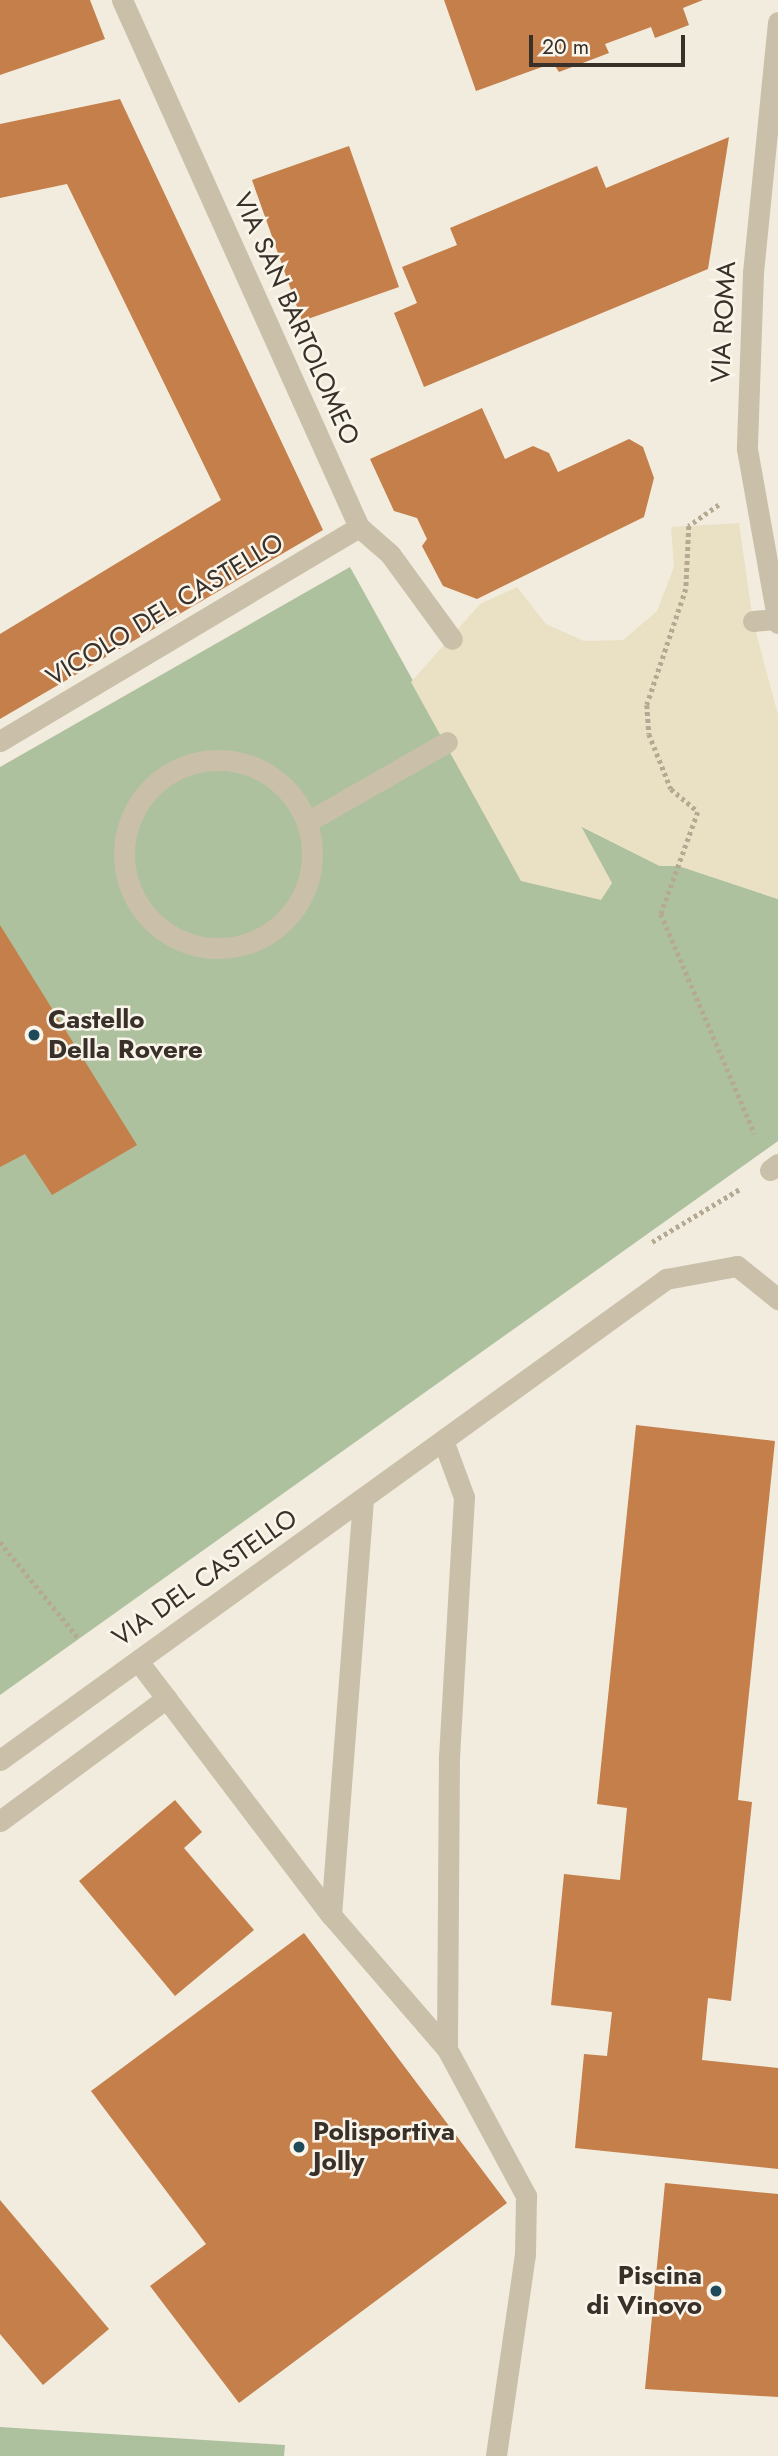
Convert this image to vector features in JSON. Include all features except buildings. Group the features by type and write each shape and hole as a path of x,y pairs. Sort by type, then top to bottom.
{"street":[{"name":"VIA SAN BARTOLOMEO","path":"122,0 359,527 390,554 452,639"},
{"name":"VIA ROMA","path":"777,620 747,449 753,273 778,22"},
{"name":"VICOLO DEL CASTELLO","path":"0,741 359,527"},
{"path":"753,621 777,620"},
{"path":"307,822 447,742"},
{"path":"211,760 241,762 269,774 291,794 307,822 313,853 307,885 292,913 268,933 239,946 207,948 177,938 150,920 132,894 124,865 132,815 155,783 181,767 211,760"},
{"name":"VIA DEL CASTELLO","path":"0,1760 444,1443 666,1279 737,1266 778,1299"},
{"path":"444,1443 464,1497 450,1756 447,2049"},
{"path":"331,1915 363,1500"},
{"path":"138,1661 331,1915 447,2049 526,2196 526,2254 496,2456"},
{"path":"0,1821 167,1698"}],"path":[{"path":"641,1248 774,1167 661,914 698,812 671,789 649,734 648,705 686,589 689,526 718,505 755,504"},
{"path":"0,1542 79,1639"}],"green space":[{"path":"350,567 447,742 611,883 580,826 660,866 679,866 778,899 778,1141 0,1695 0,767"},
{"path":"0,2427 285,2445 284,2456 0,2456"}],"shaded area":[{"path":"739,523 753,621 778,715 778,899 679,866 660,866 581,826 612,883 601,900 521,881 411,682 480,604 517,587 546,624 584,641 623,640 657,611 674,567 671,527"}],"place":[{"name":"Castello Della Rovere","path":"34,1035"},
{"name":"Polisportiva Jolly","path":"299,2147"},
{"name":"Piscina di Vinovo","path":"716,2291"}]}
